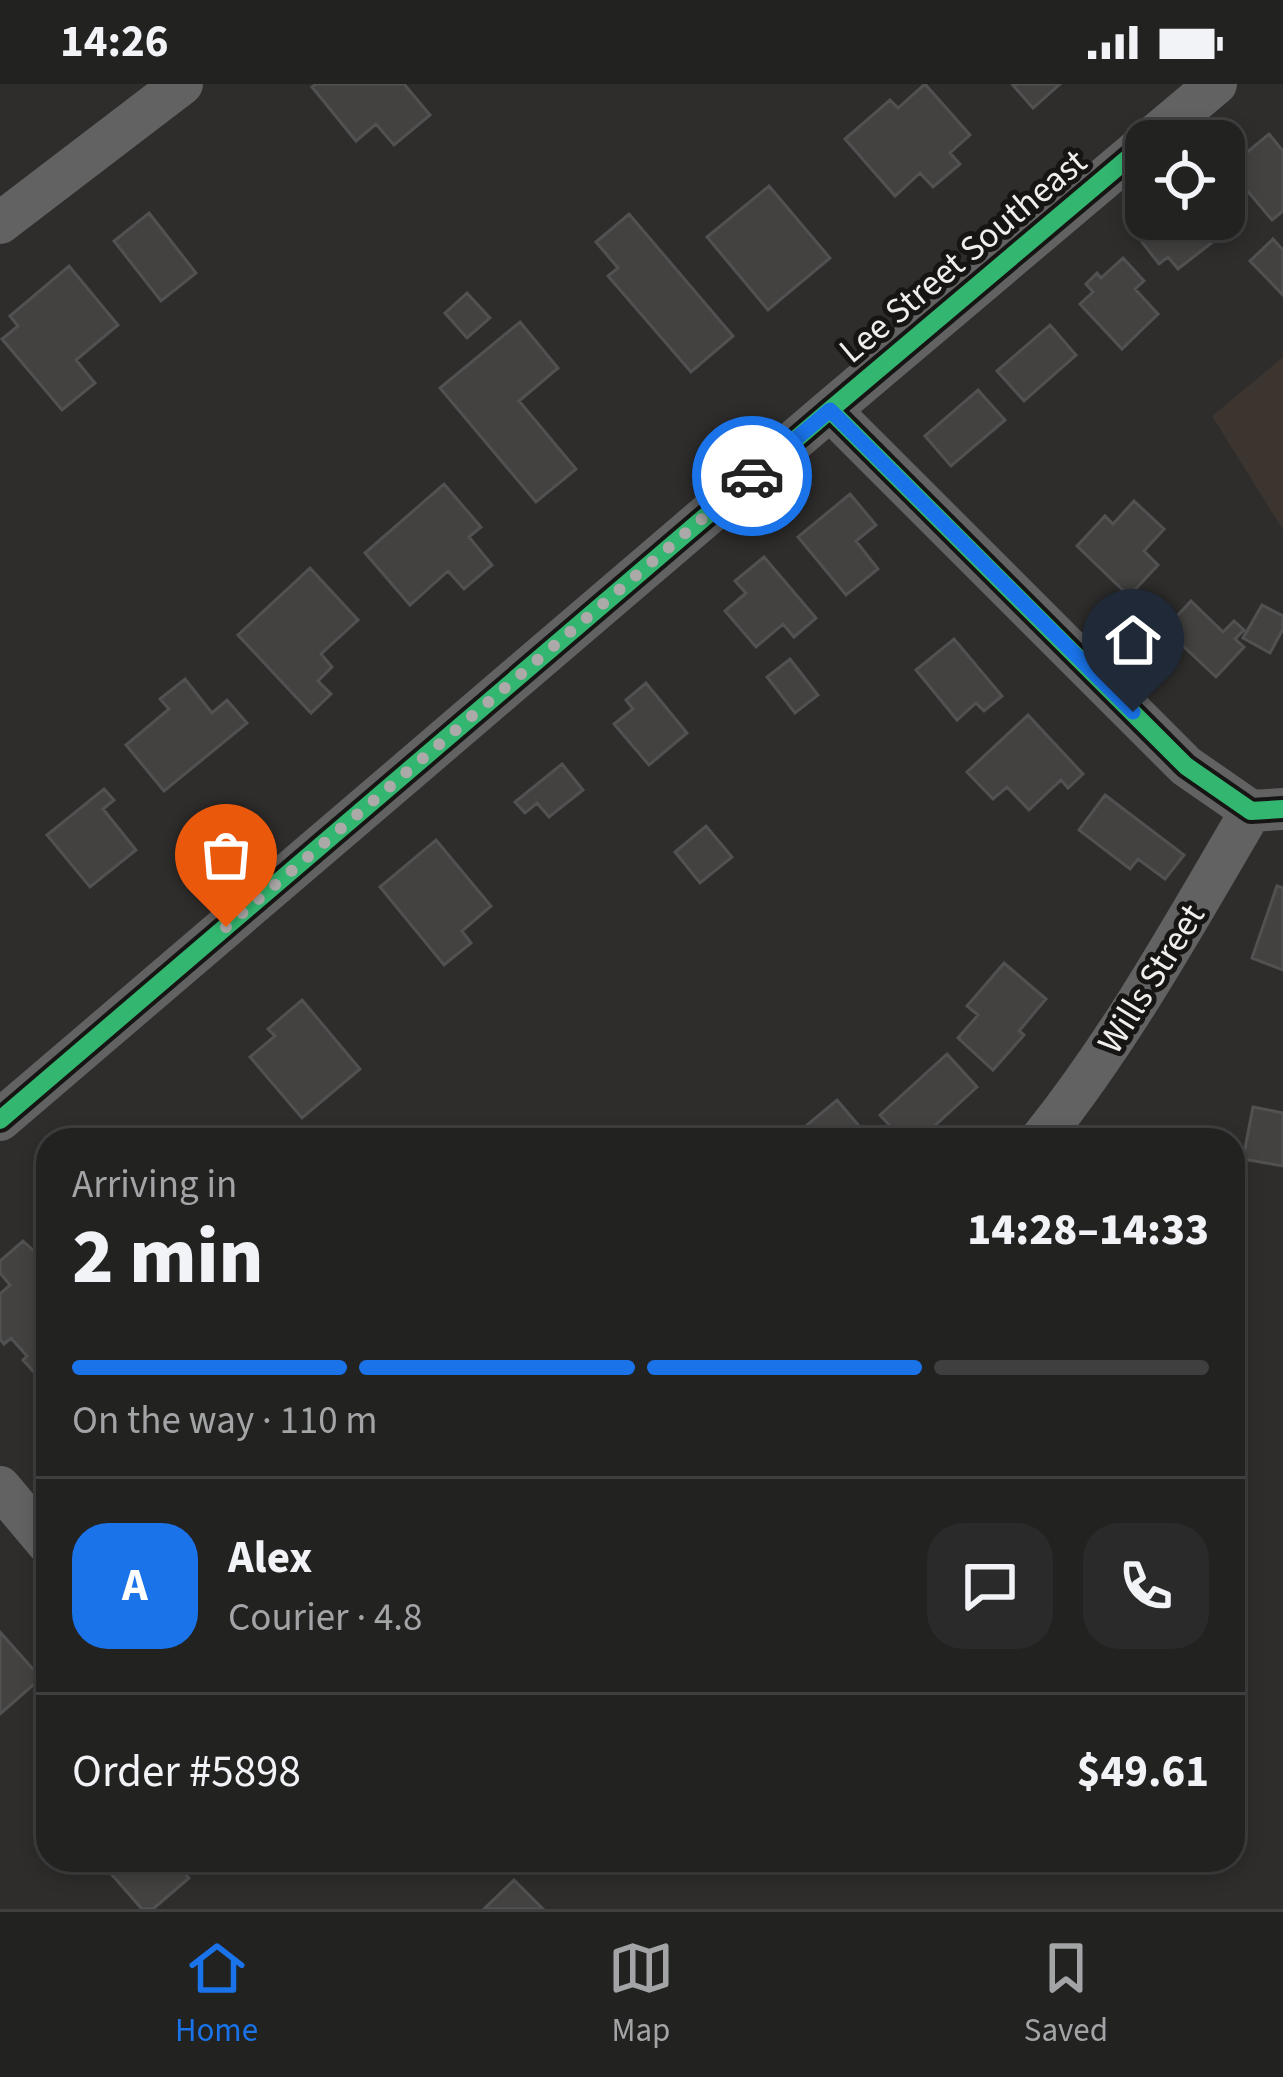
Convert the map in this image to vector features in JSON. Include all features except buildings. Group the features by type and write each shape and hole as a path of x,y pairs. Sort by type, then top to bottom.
{"street":[{"path":"0,223 182,84"},
{"name":"Lee Street Southeast","path":"1173,120 1216,84"},
{"name":"Lee Street Southeast","path":"0,1120 1125,161"},
{"path":"830,410 1186,766 1267,810"},
{"name":"Wills Street","path":"1050,1128 1267,810"},
{"path":"0,1487 36,1530"}],"shaded area":[{"path":"1283,357 1283,530 1212,416"}],"cycle path":[{"path":"0,1120 1125,161"},
{"path":"830,410 1186,766 1251,811 1283,809"}],"way so far":[{"path":"226,927 752,476"}],"route":[{"path":"752,476 830,410 1133,712"}]}
